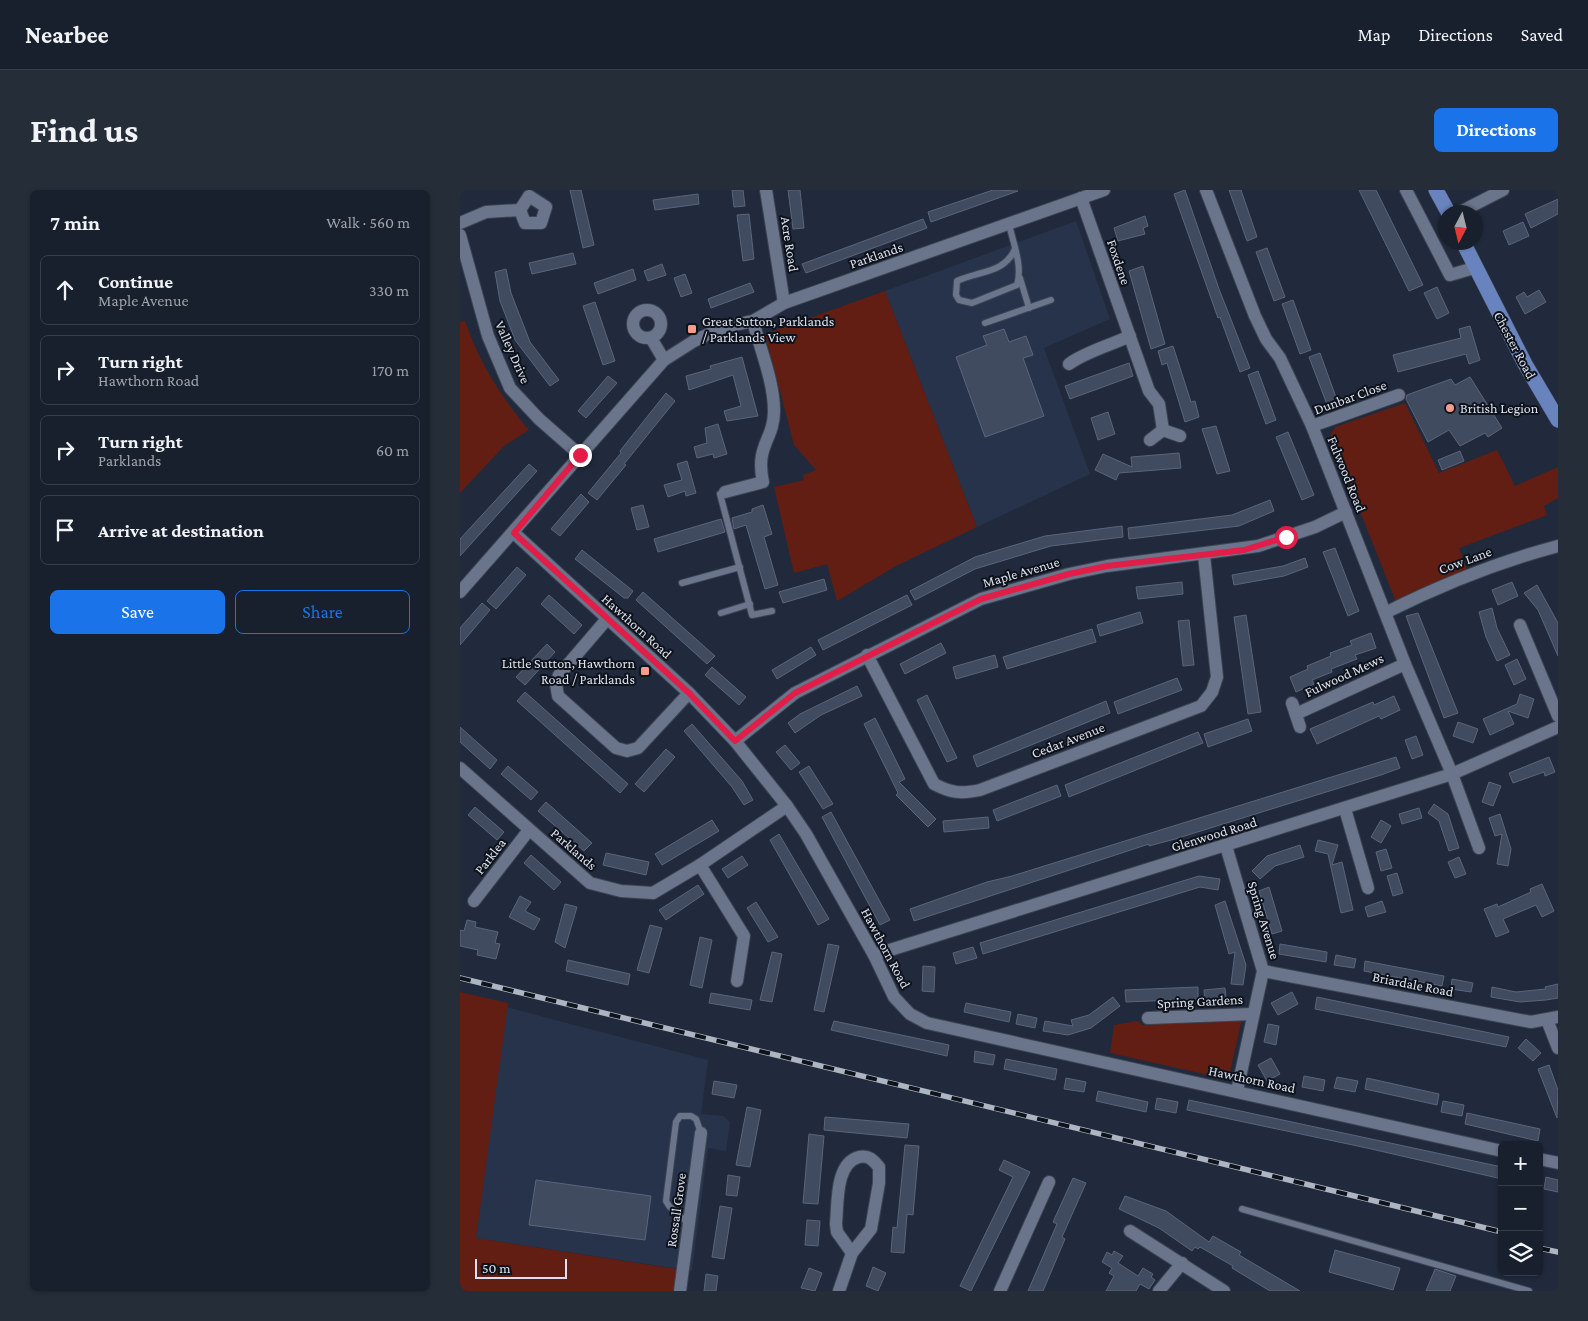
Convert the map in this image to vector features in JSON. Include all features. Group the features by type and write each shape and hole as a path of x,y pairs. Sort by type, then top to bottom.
{"main road":[{"path":"1436,190 1444,205"},
{"name":"Chester Road","path":"1466,250 1525,364 1558,420"}],"street":[{"name":"Acre Road","path":"766,190 784,303"},
{"name":"Parklands","path":"460,592 514,533 664,360 694,341 724,327 753,321 784,303 1104,190"},
{"name":"Fulwood Road","path":"1206,190 1255,316 1266,339 1280,358 1312,426 1405,664 1452,774 1479,848"},
{"path":"1406,190 1450,275 1474,268"},
{"path":"1474,205 1503,190"},
{"name":"Foxdene","path":"1081,198 1149,391 1159,404 1163,430"},
{"path":"460,223 486,212 520,210"},
{"name":"Valley Drive","path":"460,236 488,336 510,388 539,419 580,455"},
{"path":"725,492 763,482 760,466 761,452 773,424 773,399 753,321"},
{"path":"1070,364 1081,355 1099,350 1130,336"},
{"path":"651,338 664,360"},
{"name":"Dunbar Close","path":"1312,426 1399,395"},
{"path":"1150,440 1163,430 1180,436"},
{"name":"Maple Avenue","path":"735,741 795,693 981,599 1069,574 1107,566 1204,555 1258,546 1315,526 1346,512"},
{"name":"Hawthorn Road","path":"514,533 689,693 735,741 787,806 874,955 894,997 910,1014 927,1023 1498,1149"},
{"name":"Cow Lane","path":"1386,612 1443,584 1540,550 1558,546"},
{"name":"Cedar Avenue","path":"867,655 934,784 948,792 955,793 963,794 980,790 1201,706 1212,692 1217,677 1204,555"},
{"path":"607,619 559,675 556,684 558,696 616,748 627,751 638,748 689,693"},
{"path":"1520,625 1558,716"},
{"name":"Fulwood Mews","path":"1300,727 1294,709 1405,664"},
{"name":"Glenwood Road","path":"874,955 1452,774 1558,727"},
{"name":"Parklands","path":"460,768 590,883 621,891 653,893 700,865 787,806"},
{"path":"1345,809 1368,888"},
{"name":"Parklea","path":"474,901 529,830"},
{"name":"Spring Avenue","path":"1226,846 1263,971 1252,1014 1237,1091"},
{"path":"700,865 744,936 737,981"},
{"name":"Briardale Road","path":"1263,971 1531,1022 1553,1018"},
{"name":"Spring Gardens","path":"1148,1018 1252,1014"},
{"path":"1553,1018 1558,1048"},
{"name":"Rossall Grove","path":"680,1291 702,1133"},
{"path":"839,1291 852,1253 872,1228 879,1183 879,1167 871,1158 864,1156 850,1161 844,1166 836,1224 838,1232 852,1253"},
{"path":"1543,1160 1558,1163"},
{"path":"1000,1291 1049,1182"},
{"path":"1130,1231 1224,1291"},
{"path":"1159,1291 1182,1263"}],"lane":[{"path":"1009,224 1020,276 1030,308"},
{"path":"1015,249 1010,260 1003,266 958,281 956,294 959,300 972,303 1017,285 1020,276"},
{"path":"985,323 1051,300"},
{"path":"725,492 720,494 752,615 772,610"},
{"path":"682,583 740,567"},
{"path":"721,613 750,604"},
{"path":"689,1223 669,1206 666,1200 676,1122 680,1116 691,1116 696,1119 702,1133"},
{"path":"1242,1208 1529,1291"}],"shaded area":[{"path":"1076,221 1110,319 1044,348 1090,474 977,527 885,291"},
{"path":"885,291 977,527 896,566 837,601 827,564 794,573 774,487 804,480 803,475 816,470 794,445 765,334"},
{"path":"465,321 484,365 509,405 529,430 504,446 460,493 460,322"},
{"path":"1405,403 1439,473 1497,450 1515,486 1558,467 1558,498 1544,506 1547,515 1459,548 1467,570 1438,581 1396,602 1330,436 1335,427"},
{"path":"460,992 508,1003 476,1238 683,1270 680,1291 460,1291"},
{"path":"506,1007 708,1060 701,1114 723,1116 730,1122 726,1151 708,1148 692,1271 476,1238"},
{"path":"1242,1018 1230,1072 1222,1078 1110,1053 1114,1025 1138,1021 1142,1025"}],"building":[{"path":"570,190 581,190 594,245 583,248"},
{"path":"732,190 743,190 745,206 734,207"},
{"path":"788,190 800,190 804,228 793,229"},
{"path":"993,190 1018,191 931,222 928,212"},
{"path":"1185,190 1219,289 1250,368 1240,372 1220,317 1218,318 1174,194"},
{"path":"1229,190 1241,190 1257,237 1247,241"},
{"path":"1359,190 1376,190 1423,285 1409,291"},
{"path":"698,194 699,204 655,210 653,200"},
{"path":"1558,199 1558,214 1531,228 1525,214"},
{"path":"749,214 754,259 743,261 737,215"},
{"path":"1145,216 1148,226 1143,228 1145,234 1118,241 1114,228"},
{"path":"923,219 927,228 806,273 802,264"},
{"path":"1523,222 1529,236 1509,245 1503,231"},
{"path":"1267,248 1285,297 1274,301 1256,252"},
{"path":"573,253 576,264 532,274 529,263"},
{"path":"662,264 666,275 648,281 644,271"},
{"path":"1143,266 1165,344 1151,349 1129,271"},
{"path":"506,269 511,293 530,342 559,380 550,386 515,340 500,301 495,272"},
{"path":"633,269 636,280 598,294 594,283"},
{"path":"685,274 692,293 681,297 674,278"},
{"path":"750,283 754,292 711,308 708,299"},
{"path":"1437,287 1449,313 1437,319 1424,293"},
{"path":"1539,290 1546,302 1525,314 1516,297 1524,292 1527,297"},
{"path":"1293,300 1311,350 1300,354 1282,304"},
{"path":"595,302 615,361 603,365 583,306"},
{"path":"1470,326 1480,360 1469,364 1466,354 1398,372 1393,355 1461,338 1459,329"},
{"path":"1004,329 1009,342 1026,336 1033,355 1023,358 1044,416 985,437 956,357 987,345 983,336"},
{"path":"1173,346 1191,402 1195,401 1199,417 1185,422 1167,363 1162,365 1158,351"},
{"path":"1320,353 1338,403 1328,407 1309,357"},
{"path":"742,357 758,416 727,421 724,411 741,406 733,375 689,390 686,376 711,369 710,366"},
{"path":"1129,363 1133,376 1070,399 1065,386"},
{"path":"1258,371 1276,420 1266,424 1248,375"},
{"path":"608,376 617,383 586,418 578,411"},
{"name":"British Legion","path":"1470,377 1502,428 1488,437 1485,433 1460,446 1449,430 1428,442 1406,399 1407,395 1451,379 1455,385"},
{"path":"666,393 675,401 597,500 588,493"},
{"path":"1108,412 1115,434 1098,440 1091,418"},
{"path":"718,424 727,454 714,458 713,454 697,458 694,447 707,443 705,428"},
{"path":"1216,426 1230,471 1217,474 1202,429"},
{"path":"1288,432 1314,495 1302,500 1276,437"},
{"path":"1460,451 1464,461 1442,470 1438,460"},
{"path":"1179,453 1181,468 1119,473 1116,480 1095,470 1103,454 1132,467 1131,457"},
{"path":"687,461 696,493 686,496 685,491 668,497 664,485 682,480 677,464"},
{"path":"529,464 537,471 460,556 460,539"},
{"path":"581,494 589,502 560,536 551,529"},
{"path":"1270,500 1274,511 1239,526 1129,539 1128,528 1232,515"},
{"path":"643,505 649,527 637,530 631,508"},
{"path":"763,505 772,534 764,537 778,585 765,589 746,525 734,529 732,518 752,512 752,509"},
{"path":"721,519 725,532 658,552 654,539"},
{"path":"1122,526 1123,537 1051,546 975,569 915,600 910,591 975,557 1045,536"},
{"path":"1335,548 1359,611 1348,616 1323,552"},
{"path":"582,550 633,591 628,598 624,598 575,559"},
{"path":"1305,558 1308,567 1284,576 1234,585 1232,575 1283,566"},
{"path":"517,567 526,575 496,609 487,601"},
{"path":"824,579 827,590 783,603 779,592"},
{"path":"1182,582 1183,594 1138,599 1136,587"},
{"path":"1512,582 1518,596 1498,605 1492,590"},
{"path":"1537,585 1558,623 1558,656 1538,610 1524,593"},
{"path":"643,592 715,656 707,664 636,600"},
{"path":"549,595 582,625 574,634 541,604"},
{"path":"907,595 912,605 823,650 818,640"},
{"path":"482,603 490,610 460,645 460,628"},
{"path":"1492,608 1497,628 1510,655 1497,661 1486,637 1479,612"},
{"path":"1140,612 1143,623 1100,636 1097,625"},
{"path":"1418,613 1458,713 1444,718 1406,616"},
{"path":"1246,615 1261,712 1248,714 1234,617"},
{"path":"1189,620 1194,665 1183,666 1178,621"},
{"path":"1092,629 1096,642 1007,669 1003,657"},
{"path":"1371,633 1376,648 1355,655 1357,659 1331,669 1332,672 1312,680 1314,684 1296,692 1290,677 1308,669 1307,666 1331,656 1330,653 1352,645 1350,641"},
{"path":"941,643 946,653 905,674 900,664"},
{"path":"547,644 555,652 525,685 516,677"},
{"path":"811,647 816,655 777,679 772,670"},
{"path":"995,655 998,667 956,679 953,667"},
{"path":"1517,659 1526,679 1514,685 1505,665"},
{"path":"712,667 746,697 739,705 705,675"},
{"path":"1177,678 1182,690 1118,714 1114,702"},
{"path":"857,686 862,696 821,715 795,733 788,723 800,714"},
{"path":"525,692 628,784 620,793 517,701"},
{"path":"1520,694 1534,699 1528,718 1508,711 1514,724 1490,735 1483,719 1517,704"},
{"path":"927,695 957,758 947,762 917,700"},
{"path":"1394,696 1400,710 1381,719 1379,716 1317,744 1310,729 1373,702 1374,705"},
{"path":"1106,701 1110,713 977,767 973,756"},
{"path":"875,718 905,779 899,782 936,819 928,827 896,795 898,793 864,724"},
{"path":"1248,719 1252,731 1208,747 1204,734"},
{"path":"1458,722 1478,729 1473,743 1453,736"},
{"path":"692,724 742,781 753,800 744,805 732,787 684,731"},
{"path":"460,727 497,760 490,769 460,742"},
{"path":"1198,732 1203,743 1069,797 1065,785"},
{"path":"1416,736 1423,755 1412,759 1405,740"},
{"path":"785,745 800,763 791,770 776,752"},
{"path":"666,749 675,757 644,792 635,784"},
{"path":"1396,757 1400,768 1381,775 1175,839 1149,846 1149,844 914,921 910,909 987,882 1012,876"},
{"path":"1549,757 1555,772 1545,776 1544,772 1513,783 1509,773"},
{"path":"508,766 538,792 531,800 501,774"},
{"path":"809,766 833,804 823,809 799,772"},
{"path":"1489,782 1501,786 1493,806 1482,802"},
{"path":"1057,785 1061,796 997,821 993,810"},
{"path":"546,802 592,843 584,851 538,811"},
{"path":"1434,804 1448,814 1459,848 1449,851 1439,821 1428,813"},
{"path":"475,807 504,832 497,840 468,815"},
{"path":"1419,808 1422,818 1402,824 1399,814"},
{"path":"831,812 890,920 880,925 822,817"},
{"path":"1500,814 1511,849 1508,866 1497,864 1502,834 1495,836 1489,818"},
{"path":"988,817 989,828 944,832 943,821"},
{"path":"712,820 719,831 662,865 655,854"},
{"path":"1381,820 1391,826 1381,843 1371,837"},
{"path":"779,834 829,919 818,925 770,840"},
{"path":"1318,840 1338,845 1332,865 1342,862 1353,910 1341,913 1328,854 1315,851"},
{"path":"1300,845 1304,857 1275,866 1260,879 1252,871 1267,856"},
{"path":"1386,849 1392,868 1381,871 1376,852"},
{"path":"606,853 649,862 646,875 603,865"},
{"path":"531,855 561,882 554,890 524,863"},
{"path":"742,856 748,865 728,878 722,869"},
{"path":"1459,857 1466,874 1455,878 1448,862"},
{"path":"1397,873 1403,893 1393,896 1387,876"},
{"path":"1199,876 1220,879 1218,890 1200,887 983,954 980,943"},
{"path":"1542,884 1554,911 1542,917 1536,905 1503,919 1509,932 1496,937 1484,909 1497,904 1498,907 1531,892 1530,889"},
{"path":"698,885 704,894 666,920 659,910"},
{"path":"1269,887 1282,931 1272,934 1259,891"},
{"path":"520,896 531,902 525,911 540,919 534,930 509,917"},
{"path":"1225,901 1246,965 1243,985 1231,984 1235,952 1229,954 1215,905"},
{"path":"1382,901 1386,912 1368,917 1365,907"},
{"path":"756,902 778,937 768,942 747,908"},
{"path":"565,904 577,907 565,948 555,942"},
{"path":"467,920 476,922 475,927 498,932 495,943 500,944 496,959 477,955 478,950 460,946 460,930 464,931"},
{"path":"650,925 662,928 649,973 637,970"},
{"path":"700,937 712,940 702,988 690,985"},
{"path":"828,944 839,946 824,1012 814,1010"},
{"path":"1280,944 1327,952 1326,962 1279,954"},
{"path":"973,947 977,958 956,964 953,953"},
{"path":"772,952 782,954 772,1002 760,1000"},
{"path":"1336,955 1356,959 1354,968 1334,965"},
{"path":"568,960 630,974 628,985 566,971"},
{"path":"1365,961 1444,976 1442,986 1364,971"},
{"path":"923,966 935,967 934,992 922,991"},
{"path":"1452,979 1473,983 1471,992 1451,989"},
{"path":"1558,984 1558,998 1520,1002 1491,997 1492,987 1516,992 1546,989 1545,987"},
{"path":"1198,987 1198,999 1126,1002 1125,990"},
{"path":"1225,988 1226,998 1205,1000 1204,990"},
{"path":"1292,992 1298,1004 1278,1015 1271,1003"},
{"path":"711,993 752,1000 750,1010 709,1003"},
{"path":"1113,997 1120,1006 1091,1028 1068,1035 1043,1031 1045,1021 1073,1026 1071,1020 1089,1015"},
{"path":"1317,997 1509,1037 1506,1047 1315,1009"},
{"path":"966,1003 1011,1012 1009,1022 964,1012"},
{"path":"1018,1014 1037,1018 1035,1028 1016,1024"},
{"path":"834,1021 949,1045 947,1056 831,1030"},
{"path":"1268,1024 1279,1026 1276,1045 1264,1042"},
{"path":"1526,1039 1541,1053 1533,1061 1518,1048"},
{"path":"975,1051 995,1055 993,1065 974,1062"},
{"path":"1271,1058 1280,1074 1267,1081 1258,1065"},
{"path":"1006,1059 1057,1069 1055,1080 1004,1069"},
{"path":"1549,1065 1558,1090 1557,1118 1538,1069"},
{"path":"1304,1076 1325,1080 1323,1091 1302,1087"},
{"path":"1337,1077 1358,1081 1355,1092 1334,1088"},
{"path":"1066,1078 1086,1082 1084,1092 1064,1089"},
{"path":"1367,1078 1439,1094 1437,1105 1365,1089"},
{"path":"714,1081 737,1085 734,1098 712,1094"},
{"path":"1098,1091 1148,1102 1146,1112 1096,1101"},
{"path":"1157,1098 1178,1102 1176,1113 1155,1109"},
{"path":"1189,1100 1498,1166 1498,1178 1367,1148 1187,1110"},
{"path":"1443,1101 1464,1105 1462,1116 1441,1112"},
{"path":"747,1107 761,1110 750,1167 736,1165"},
{"path":"1467,1113 1540,1129 1538,1141 1465,1124"},
{"path":"825,1117 909,1124 907,1138 824,1130"},
{"path":"809,1134 824,1136 818,1204 803,1203"},
{"path":"905,1145 919,1146 913,1215 907,1214 904,1253 891,1252 893,1227 897,1228"},
{"path":"1004,1160 1030,1172 971,1291 960,1286 1013,1177 999,1170"},
{"path":"728,1175 740,1177 737,1196 726,1195"},
{"path":"1546,1177 1558,1180 1558,1192 1544,1189"},
{"path":"1073,1178 1086,1183 1062,1237 1065,1239 1043,1291 1028,1291 1057,1224 1053,1222"},
{"path":"536,1180 651,1196 645,1240 529,1225"},
{"path":"1125,1196 1166,1211 1209,1242 1213,1236 1241,1252 1239,1255 1300,1291 1270,1291 1200,1247 1198,1249 1195,1247 1192,1251 1159,1228 1119,1209"},
{"path":"720,1206 732,1208 724,1259 712,1257"},
{"path":"807,1220 820,1221 818,1246 805,1245"},
{"path":"1335,1250 1400,1268 1393,1290 1329,1272"},
{"path":"1114,1251 1123,1256 1118,1263 1138,1276 1143,1268 1153,1274 1151,1277 1155,1280 1149,1289 1140,1284 1136,1291 1106,1291 1114,1276 1109,1273 1112,1268 1102,1262 1107,1252 1112,1255"},
{"path":"873,1267 886,1273 878,1291 866,1286"},
{"path":"809,1268 822,1273 815,1291 801,1288"},
{"path":"1435,1269 1456,1276 1450,1291 1426,1291"},
{"path":"706,1274 718,1276 716,1291 704,1291"}],"railway":[{"path":"460,978 1498,1231"},
{"path":"1543,1249 1558,1252"}],"place":[{"name":"Great Sutton, Parklands / Parklands View","path":"692,329"},
{"name":"British Legion","path":"1450,408"},
{"name":"Little Sutton, Hawthorn Road / Parklands","path":"645,671"}],"route":[{"path":"580,455 514,533 689,693 735,741 795,693 936,620 981,599 1069,574 1107,566 1244,550 1286,537"}]}
